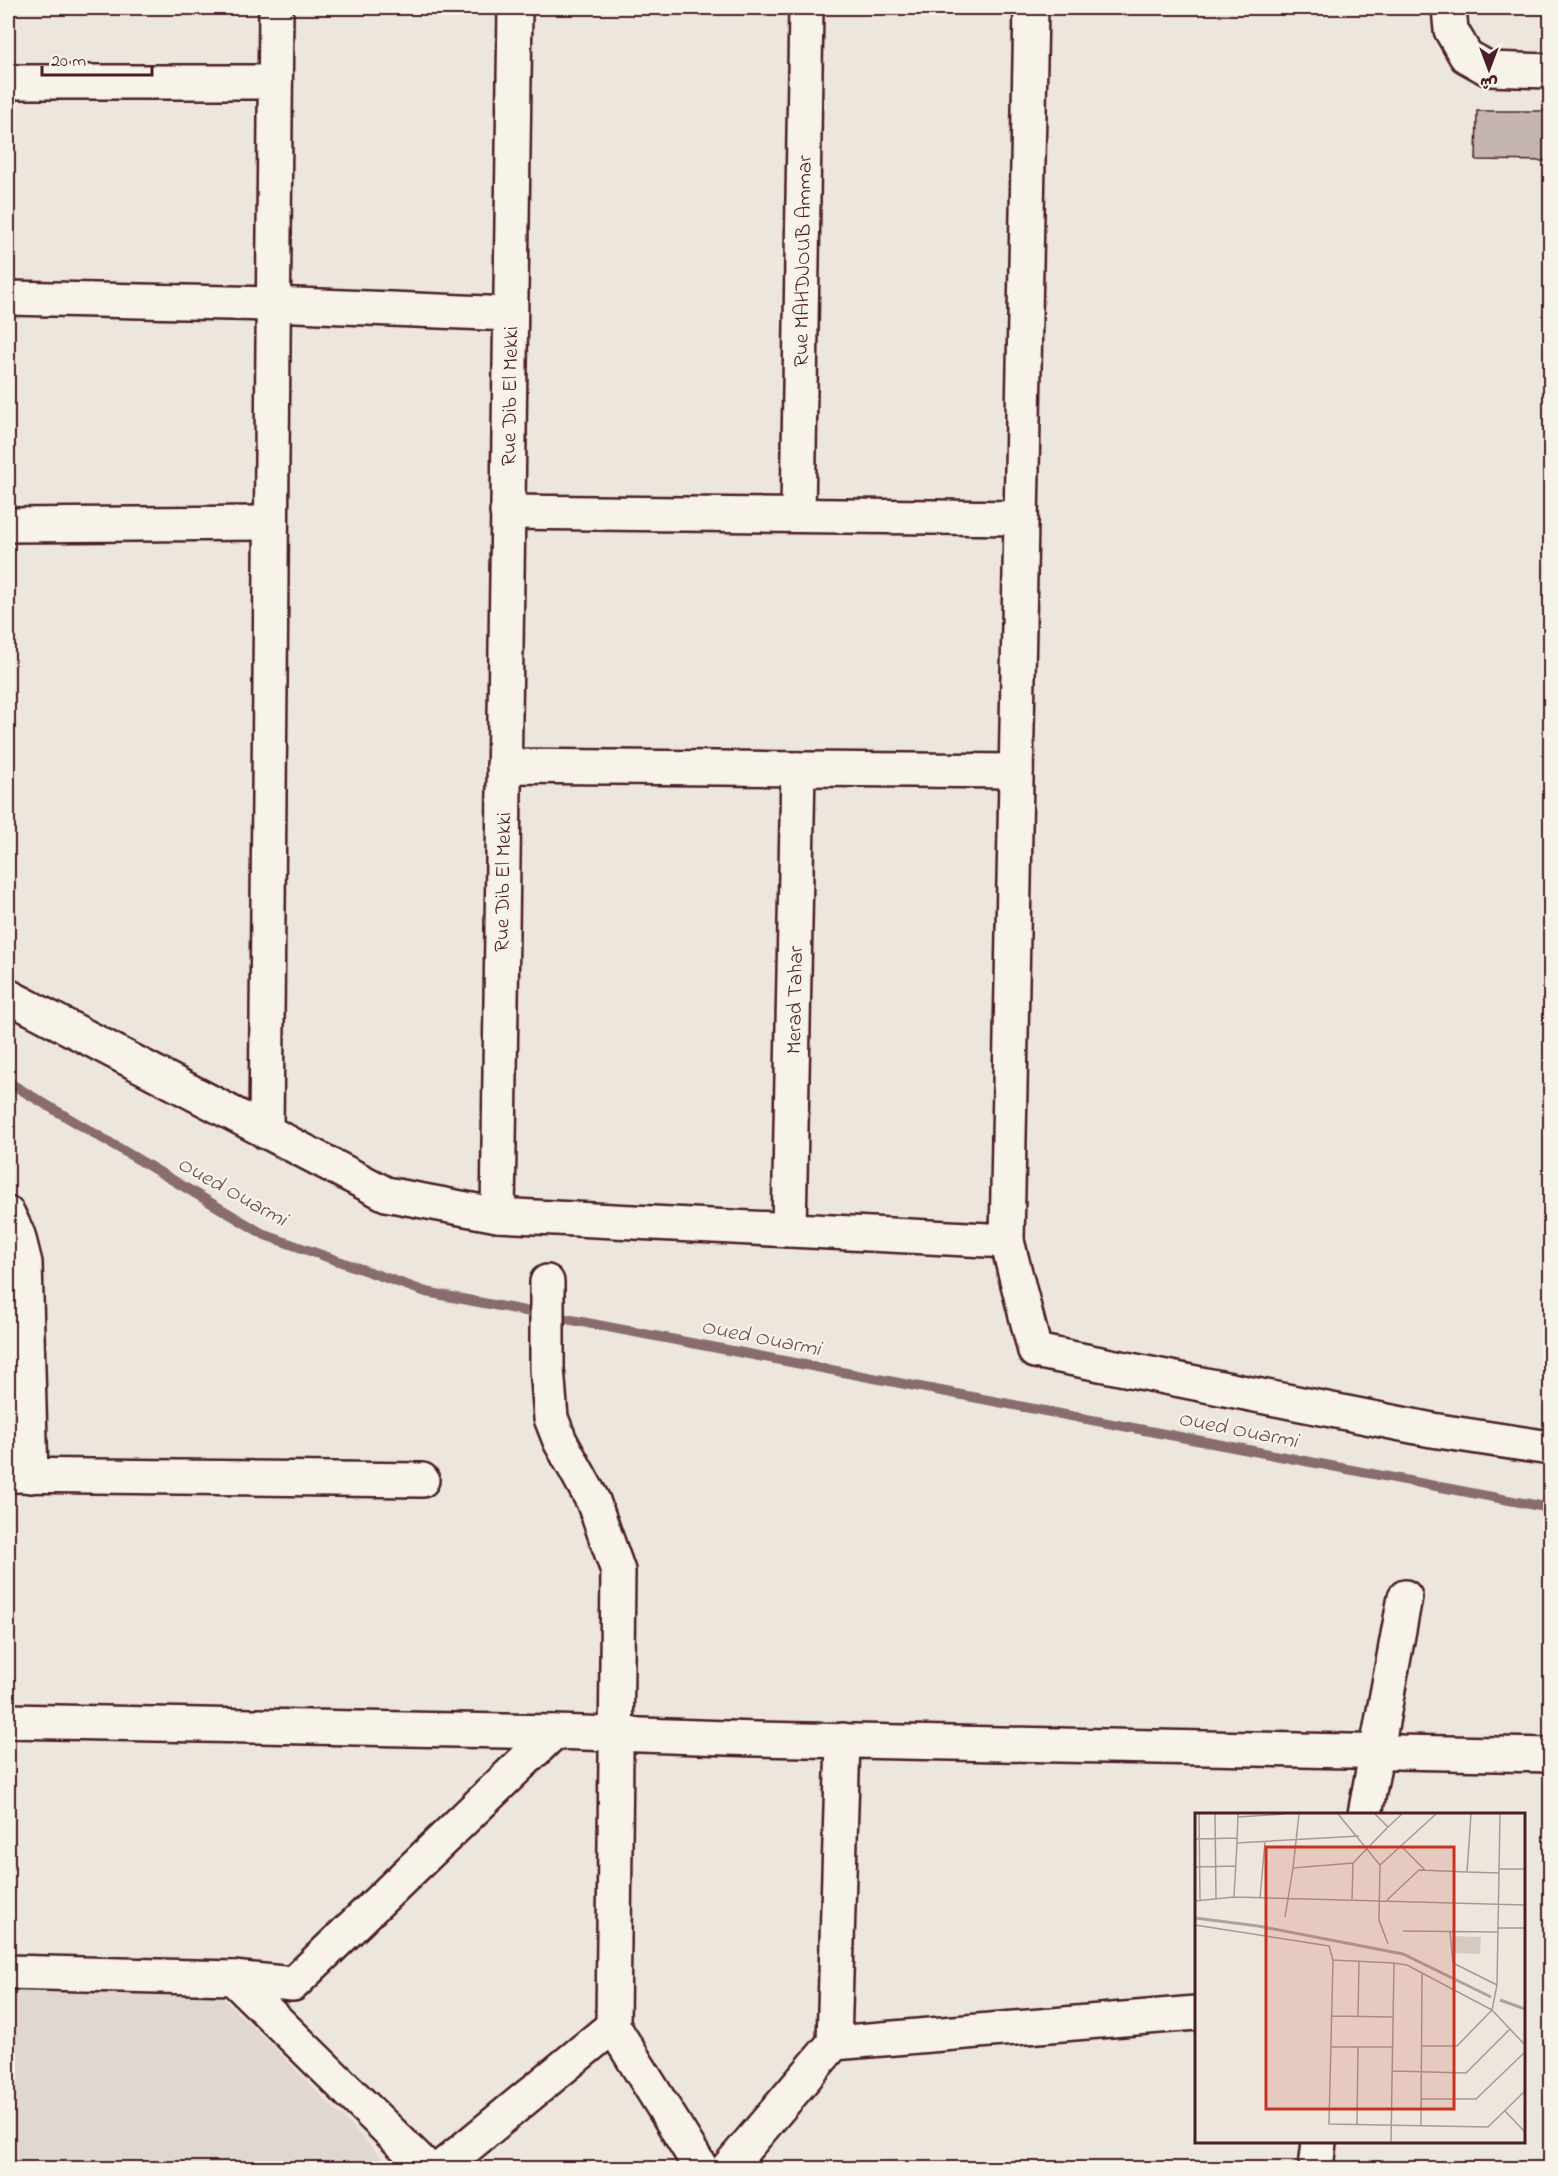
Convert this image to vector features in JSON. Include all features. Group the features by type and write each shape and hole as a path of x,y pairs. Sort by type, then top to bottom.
{"street":[{"path":"266,1132 276,8"},
{"name":"Rue Dib El Mekki","path":"498,1215 515,8"},
{"name":"Rue MAHDJOUB Ammar","path":"798,515 806,8"},
{"path":"1031,8 1007,1241 1035,1351 1432,1430 1551,1448"},
{"path":"1449,8 1451,30 1466,56 1489,69 1551,71"},
{"path":"8,82 275,82"},
{"path":"8,298 273,304 510,314"},
{"path":"507,512 1021,518"},
{"path":"8,525 271,523"},
{"path":"504,766 1016,771"},
{"name":"Merad Tahar","path":"789,1230 798,769"},
{"path":"8,996 386,1194 498,1215 1007,1241"},
{"path":"8,1214 18,1235 25,1263 19,1476 422,1480"},
{"path":"548,1282 547,1368 551,1418 560,1441 594,1502 618,1571 613,2026 701,2169"},
{"path":"1365,1813 1404,1597"},
{"path":"8,1722 1551,1755"},
{"path":"266,2010 554,1732"},
{"path":"728,2169 834,2043 843,1740"},
{"path":"8,1971 233,1977 293,1984"},
{"path":"233,1977 427,2169"},
{"path":"834,2043 1195,2013"},
{"path":"441,2169 613,2026"},
{"path":"1316,2169 1319,2143"}],"shaded area":[{"path":"8,1294 15,1294 9,1435 8,1435"},
{"path":"8,1987 219,1995 267,2040 392,2168 8,2168"}],"building":[{"path":"1477,111 1550,111 1550,161 1476,160"}],"waterway":[{"name":"Oued Ouarmi","path":"8,1082 265,1235 426,1292 1550,1508"}]}
